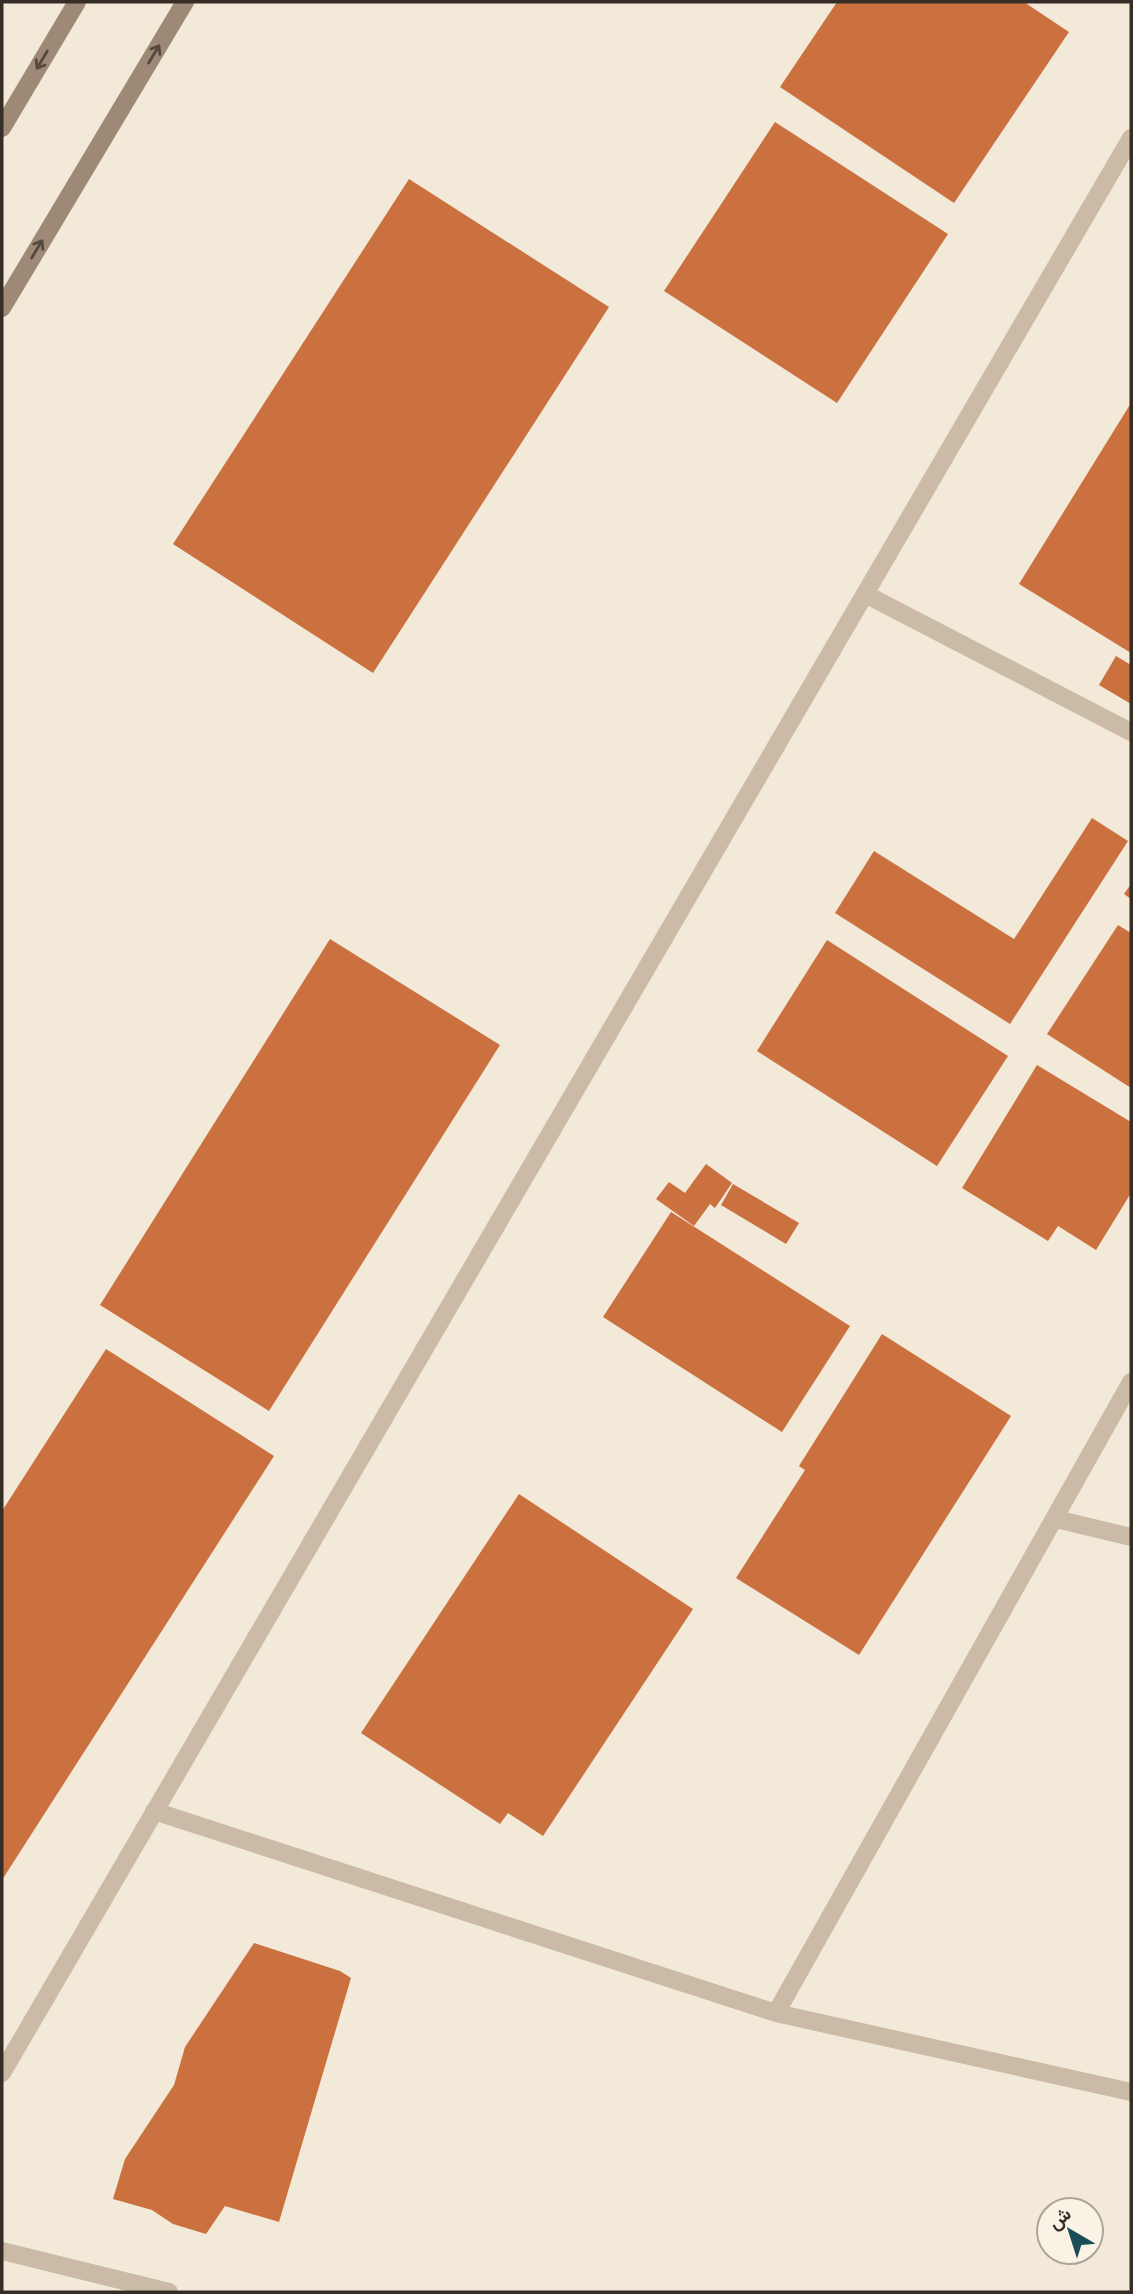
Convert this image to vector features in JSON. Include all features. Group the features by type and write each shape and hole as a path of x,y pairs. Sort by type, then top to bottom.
{"street":[{"path":"2,128 77,2"},
{"path":"2,308 185,2"},
{"path":"2,2073 1131,138"},
{"path":"865,594 1131,732"},
{"path":"776,2013 1131,1382"},
{"path":"1056,1519 1131,1536"},
{"path":"154,1811 776,2013 1131,2092"},
{"path":"2,2252 169,2292"}],"building":[{"path":"837,2 1024,2 1069,32 954,203 780,87"},
{"path":"775,122 948,234 837,403 664,291"},
{"path":"409,179 609,307 373,673 173,544"},
{"path":"1131,403 1131,653 1019,584"},
{"path":"1116,656 1131,665 1131,704 1099,685"},
{"path":"1092,818 1128,841 1010,1024 835,913 874,851 1014,939"},
{"path":"1131,884 1131,899 1124,894"},
{"path":"1118,925 1131,933 1131,1088 1047,1034"},
{"path":"330,939 500,1045 269,1411 100,1305"},
{"path":"827,940 1008,1056 937,1166 757,1051"},
{"path":"1037,1065 1131,1122 1131,1193 1096,1250 1058,1226 1048,1241 962,1188"},
{"path":"706,1164 732,1183 715,1208 710,1204 694,1226 656,1199 669,1182 685,1193"},
{"path":"733,1184 799,1223 786,1244 721,1205"},
{"path":"671,1212 850,1326 782,1432 603,1317"},
{"path":"882,1334 1011,1416 859,1655 736,1578 805,1470 799,1466"},
{"path":"106,1349 274,1456 2,1880 2,1511"},
{"path":"519,1494 693,1609 543,1836 508,1813 500,1824 361,1733"},
{"path":"254,1943 340,1971 351,1978 279,2222 225,2206 206,2234 173,2224 152,2210 113,2199 125,2159 174,2085 185,2047"}]}
